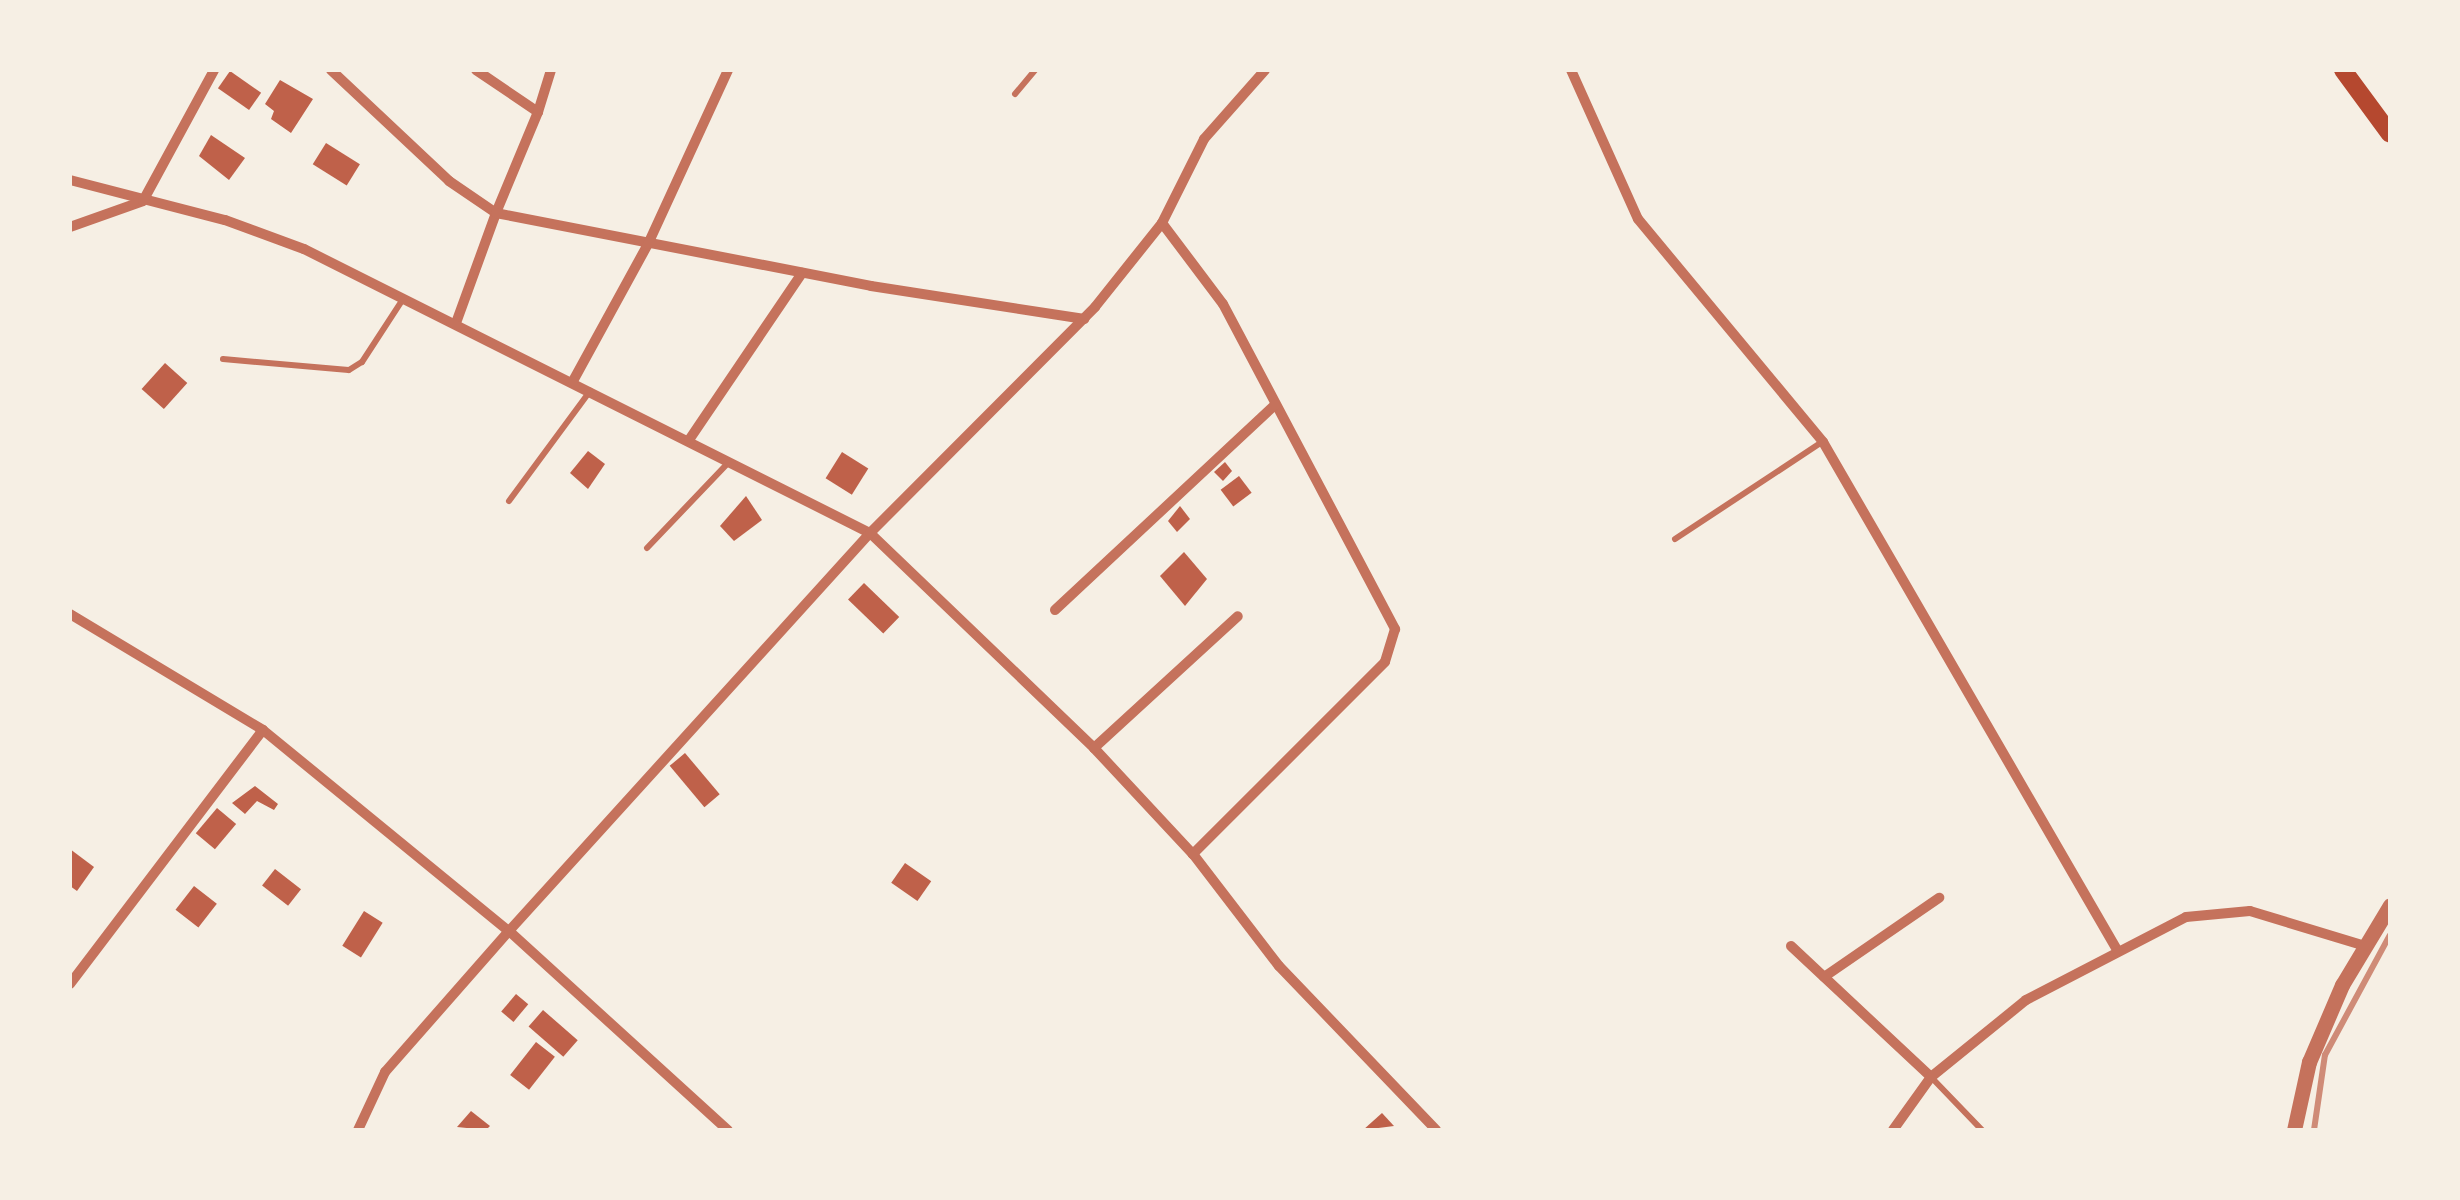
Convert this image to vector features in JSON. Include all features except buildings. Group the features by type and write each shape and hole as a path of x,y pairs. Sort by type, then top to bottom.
{"main road":[{"path":"2344,70 2390,134"}],"street":[{"path":"70,226 143,201 214,70"},
{"path":"332,70 448,181 496,213 802,273 1084,319"},
{"path":"476,70 538,112"},
{"path":"456,323 552,70"},
{"path":"573,381 648,244 728,70"},
{"path":"358,1130 385,1072 509,930 870,534 1084,319 1162,223 1204,139 1265,70"},
{"path":"1571,70 1638,219 1823,442 2116,948"},
{"path":"70,180 225,220 404,298 870,534 1094,748 1193,854 1279,966 1436,1130"},
{"path":"1162,223 1223,304 1389,615 1396,643 1385,662 1193,854"},
{"path":"689,440 802,273"},
{"path":"1055,610 1275,405"},
{"path":"70,614 263,730 509,930 728,1130"},
{"path":"1094,748 1238,616"},
{"path":"70,984 263,730"},
{"path":"1824,978 1940,898"},
{"path":"2294,1130 2309,1062 2362,945 2390,905"},
{"path":"1893,1130 1931,1077 2026,1000 2116,948 2186,916 2250,911 2362,945"},
{"path":"1791,946 1931,1077"}],"lane":[{"path":"1015,94 1034,70"},
{"path":"223,359 349,370 362,362 404,298"},
{"path":"509,502 591,390"},
{"path":"1674,539 1823,442"},
{"path":"647,548 730,461"},
{"path":"1931,1077 1982,1130"}],"railway":[{"path":"2314,1130 2325,1055 2390,935"}]}
